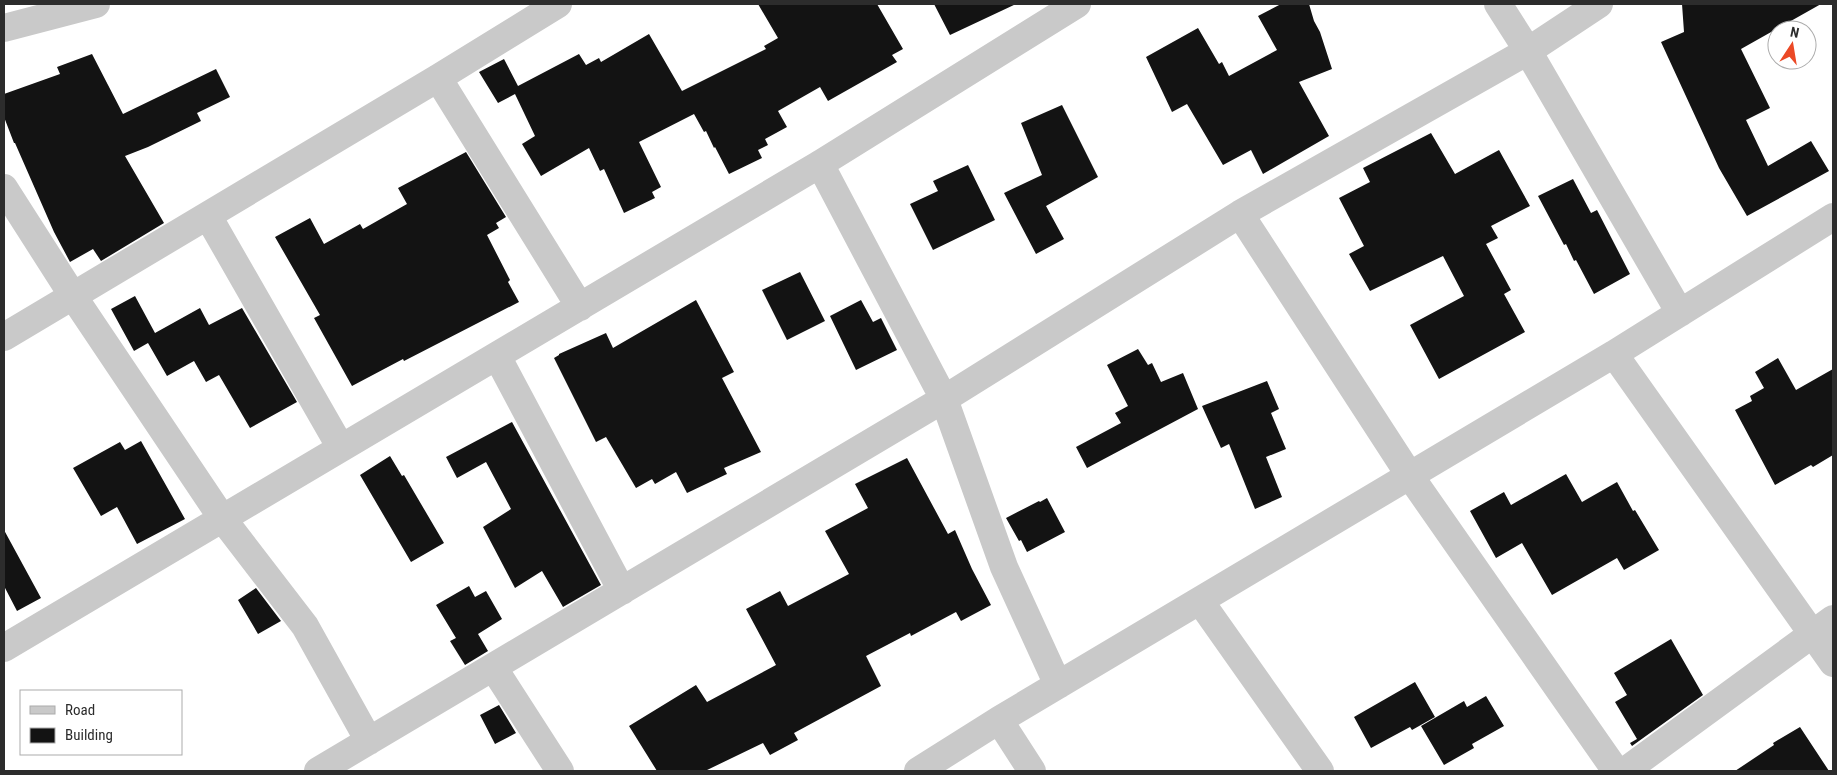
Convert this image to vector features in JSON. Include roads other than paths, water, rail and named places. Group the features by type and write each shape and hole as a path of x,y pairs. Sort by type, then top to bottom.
{"street":[{"path":"4,28 96,4"},
{"path":"4,337 438,78 558,4"},
{"path":"1498,4 1528,51 1680,312"},
{"path":"318,771 944,399 1240,214 1528,51 1599,4"},
{"path":"4,648 820,164 1060,8"},
{"path":"438,78 580,307"},
{"path":"820,164 944,399 1004,567 1058,685"},
{"path":"4,188 73,296 222,518 305,626 368,741"},
{"path":"1240,214 1410,476 1616,771"},
{"path":"208,216 341,448"},
{"path":"918,771 999,720 1614,354 1680,312 1830,227"},
{"path":"1614,354 1823,626 1833,663"},
{"path":"497,356 622,590"},
{"path":"1200,601 1320,771"},
{"path":"1625,771 1823,626"},
{"path":"493,667 560,771"},
{"path":"999,720 1032,771"}]}
